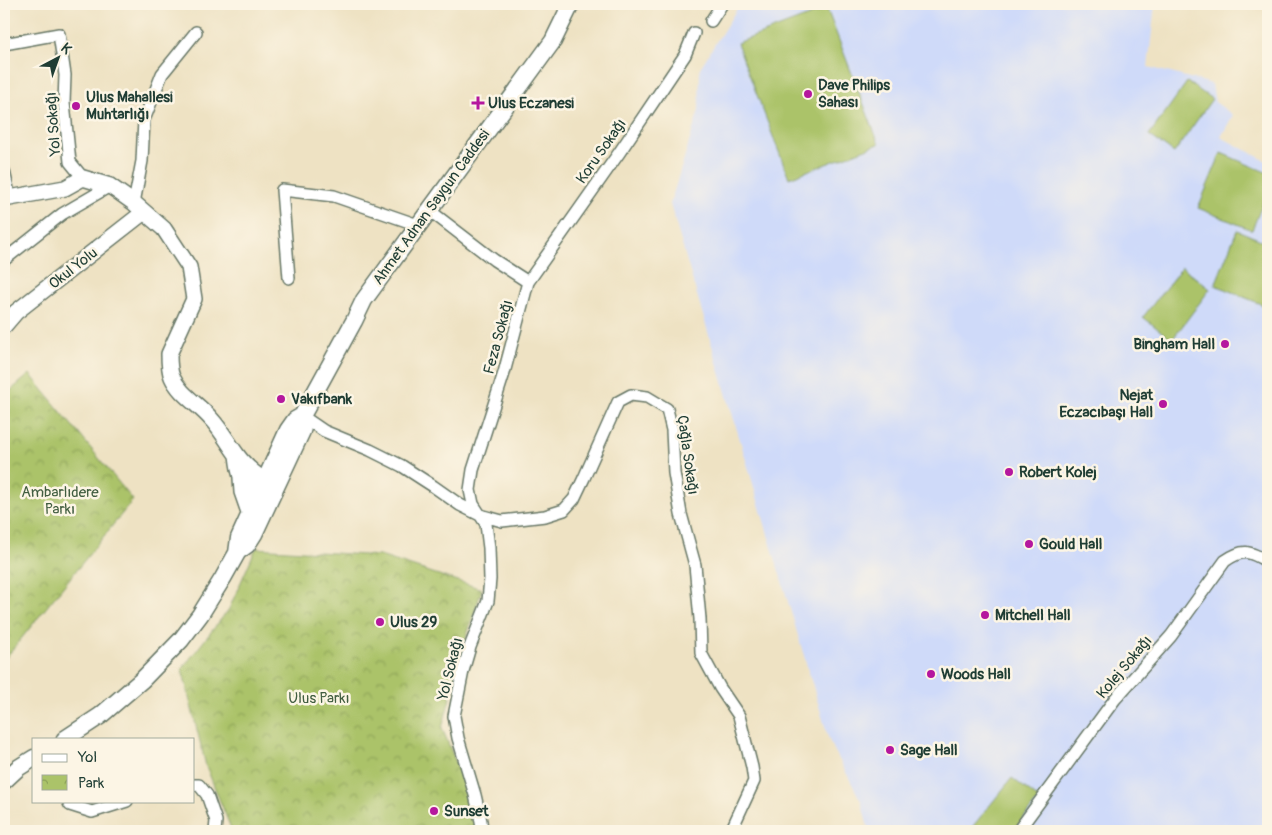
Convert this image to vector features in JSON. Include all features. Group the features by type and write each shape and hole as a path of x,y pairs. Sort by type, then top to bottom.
{"main road":[{"name":"Ahmet Adnan Saygun Caddesi","path":"237,553 239,538 250,515 268,489 302,431 304,424 302,416 364,300 552,41 571,4"},
{"name":"Ahmet Adnan Saygun Caddesi","path":"67,738 100,716 142,680 181,640 200,615 237,553 250,540 268,489"},
{"path":"4,781 18,768 32,759"}],"street":[{"path":"711,22 722,4"},
{"path":"139,208 144,120 162,74 196,32"},
{"name":"Koru Sokağı","path":"528,282 619,153 685,54 694,33"},
{"name":"Yol Sokağı","path":"4,44 59,34 66,75 64,102 70,162 83,178"},
{"path":"4,171 7,198 65,188 83,178 110,186 164,229 189,267 194,300 169,354 172,377 182,391 210,418 225,436 237,455 268,489"},
{"path":"4,260 62,214 110,186"},
{"path":"289,278 282,190 334,196 418,225"},
{"name":"Okul Yolu","path":"4,326 16,312 139,208"},
{"path":"429,210 494,260 528,282"},
{"name":"Feza Sokağı","path":"480,515 473,504 470,490 473,470 504,373 528,282"},
{"name":"Çağla Sokağı","path":"302,416 324,431 402,466 460,505 480,515 502,520 545,516 564,510 574,499 618,402 631,395 647,397 667,409 672,430 674,473 681,514 695,566 701,653 738,716 752,767 754,781 731,831"},
{"path":"237,455 242,492 250,515"},
{"path":"241,478 253,490 268,489"},
{"name":"Yol Sokağı","path":"480,515 486,524 489,548 490,579 488,601 470,647 454,716 458,738 475,795 482,831"},
{"name":"Kolej Sokağı","path":"1018,831 1116,700 1170,636 1226,561 1235,554 1244,552 1257,555 1268,562"},
{"path":"195,785 199,785 207,795 216,822 215,831"},
{"path":"68,802 70,805 92,812 125,802"}],"shaded area":[{"name":"Robert Kolej","path":"740,4 1155,4 1148,67 1212,84 1215,102 1233,115 1221,137 1268,162 1268,831 869,831 861,801 829,740 670,204 699,110 700,68"}],"green space":[{"name":"Dave Philips Sahası","path":"827,9 879,144 789,178 737,43"},
{"path":"1187,82 1212,99 1174,153 1149,135"},
{"path":"1221,153 1268,173 1268,190 1252,230 1198,208"},
{"path":"1237,230 1268,243 1268,307 1215,285"},
{"path":"1182,267 1210,289 1172,340 1143,317"},
{"name":"Ambarlıdere Parkı","path":"30,374 133,500 4,660 4,396"},
{"name":"Ulus Parkı","path":"256,548 380,556 482,589 467,635 442,728 473,804 476,815 476,831 232,831 206,766 182,669 229,609"},
{"path":"1012,778 1039,799 1013,831 969,831"}],"place":[{"name":"Dave Philips Sahası","path":"808,94"},
{"name":"Ulus Eczanesi","path":"478,103"},
{"name":"Ulus Mahallesi Muhtarlığı","path":"76,106"},
{"name":"Bingham Hall","path":"1225,344"},
{"name":"Vakıfbank","path":"281,399"},
{"name":"Nejat Eczacıbaşı Hall","path":"1163,404"},
{"name":"Robert Kolej","path":"1009,472"},
{"name":"Gould Hall","path":"1029,544"},
{"name":"Mitchell Hall","path":"985,615"},
{"name":"Ulus 29","path":"380,622"},
{"name":"Woods Hall","path":"931,674"},
{"name":"Sage Hall","path":"890,750"},
{"name":"Sunset","path":"434,811"}]}
